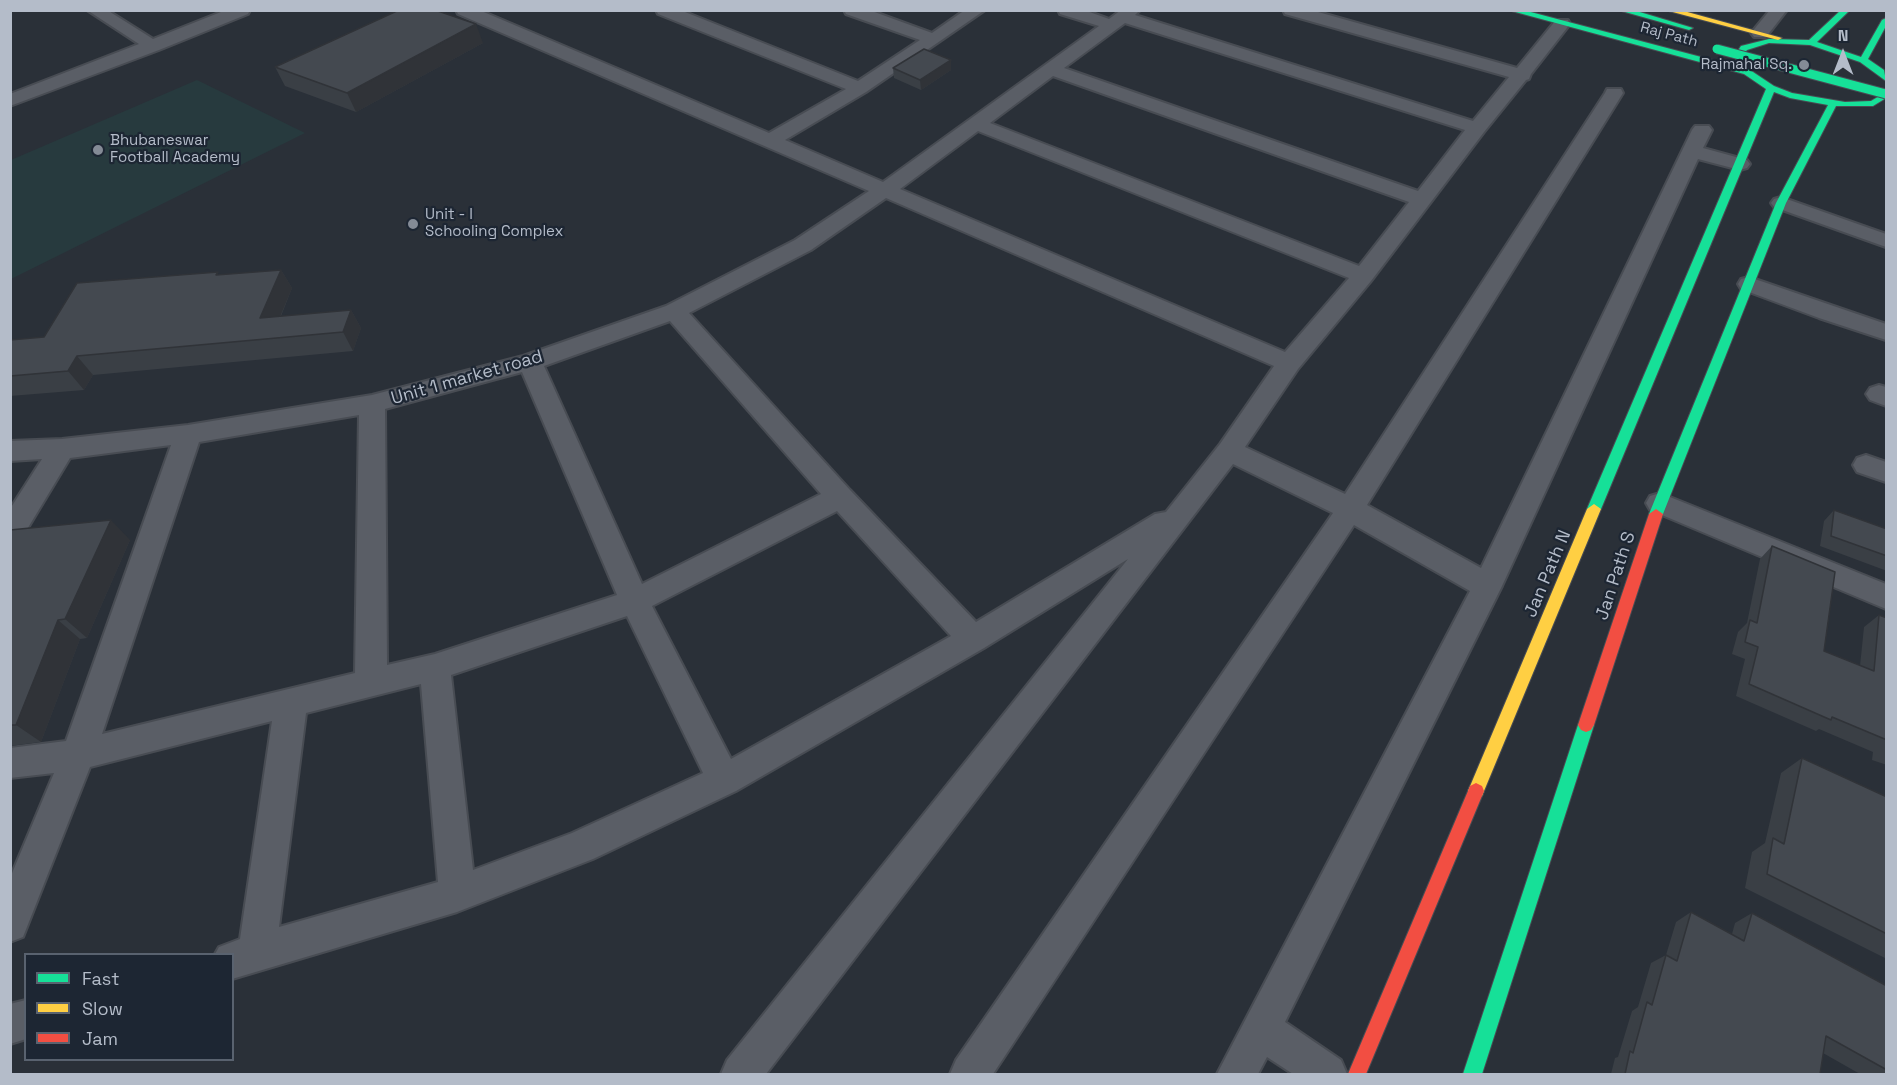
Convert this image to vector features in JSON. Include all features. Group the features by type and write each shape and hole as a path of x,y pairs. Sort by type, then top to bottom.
{"main road":[{"name":"Raj Path","path":"1512,10 1747,72"},
{"path":"1811,43 1846,10"},
{"name":"Raj Path","path":"1672,11 1787,40 1811,43 1887,68"},
{"path":"1619,16 1887,95"},
{"path":"1619,16 1711,44 1887,79"},
{"path":"1866,62 1887,20"},
{"path":"1698,60 1725,53 1732,36 1727,28 1720,24"},
{"name":"Raj Path","path":"1787,40 1769,41 1744,48 1739,55 1740,63 1747,72 1771,88 1811,101 1857,105 1874,103 1887,95"},
{"name":"Raj Path","path":"1866,62 1887,79"},
{"name":"Jan Path N","path":"1356,1074 1771,88"},
{"name":"Jan Path S","path":"1473,1074 1489,1017 1660,503 1781,203 1833,104"},
{"name":"Raj Path","path":"1857,105 1881,112"}],"street":[{"path":"95,10 153,46"},
{"path":"11,101 242,10"},
{"path":"464,10 1289,363"},
{"path":"664,10 860,88"},
{"path":"852,10 933,39"},
{"path":"769,141 860,88 977,10"},
{"path":"1066,10 1122,18 1477,128"},
{"path":"1291,10 1523,75"},
{"path":"1760,33 1779,10"},
{"name":"Unit 1 market road","path":"10,451 63,449 188,434 372,404 530,362 674,311 803,244 886,189 1122,18"},
{"path":"741,1074 1181,512 1228,451 1289,363 1364,276 1477,128 1523,75 1562,24"},
{"path":"1051,69 1422,199"},
{"path":"970,1074 1350,509 1614,93"},
{"path":"976,124 1364,276"},
{"path":"1237,1074 1487,586 1698,140 1740,165"},
{"path":"1781,203 1887,241"},
{"path":"1749,284 1887,332"},
{"path":"674,311 840,497 973,639"},
{"path":"530,362 635,601 724,780"},
{"path":"371,682 372,404"},
{"path":"10,924 78,755 188,434"},
{"path":"10,533 63,449"},
{"path":"1228,451 1350,509 1487,586"},
{"path":"10,763 78,755 435,667 635,601 840,497"},
{"path":"1660,503 1887,597"},
{"path":"291,703 245,957 457,894 580,847 724,780 973,639 1181,512"},
{"path":"435,667 457,894"},
{"path":"1261,1029 1327,1074"}],"green space":[{"path":"197,80 305,133 11,279 11,160"}],"building":[{"path":"399,10 435,10 476,24 347,93 275,67"},
{"path":"924,49 951,60 920,80 893,68"},
{"path":"281,270 260,318 351,310 343,332 77,356 68,371 10,376 10,340 44,337 77,283 218,272 216,275"},
{"path":"1834,510 1887,529 1887,556 1831,536"},
{"path":"111,520 65,619 58,620 16,725 10,725 10,530"},
{"path":"1772,546 1835,572 1824,651 1874,671 1879,615 1887,618 1887,740 1832,717 1831,720 1749,684 1758,647 1745,642 1750,620 1757,623"},
{"path":"1802,758 1887,797 1887,934 1767,874 1773,838 1784,844"},
{"path":"1691,912 1744,941 1752,913 1887,986 1887,1070 1826,1036 1820,1074 1625,1074 1630,1051 1633,1053 1647,1002 1652,1005 1666,955 1677,961"}],"traffic: fast":[{"path":"1512,10 1747,72"},
{"path":"1622,10 1689,28"},
{"path":"1811,43 1846,10"},
{"path":"1863,60 1886,20"},
{"path":"1886,79 1881,72 1863,60 1811,43 1769,41 1744,48 1739,55 1740,63 1747,72 1771,88 1790,95 1845,105 1873,103 1886,95"},
{"path":"1717,49 1886,94"},
{"path":"1594,509 1771,88"},
{"path":"1656,514 1781,203 1833,104"},
{"path":"1472,1074 1586,725"}],"traffic: slow":[{"path":"1669,10 1778,38"},
{"path":"1476,791 1594,509"}],"traffic: jam":[{"path":"1586,725 1656,514"},
{"path":"1357,1074 1476,791"}],"place":[{"name":"Rajmahal Sq.","path":"1804,65"},
{"name":"Bhubaneswar Football Academy","path":"98,150"},
{"name":"Unit - I Schooling Complex","path":"413,224"}]}
